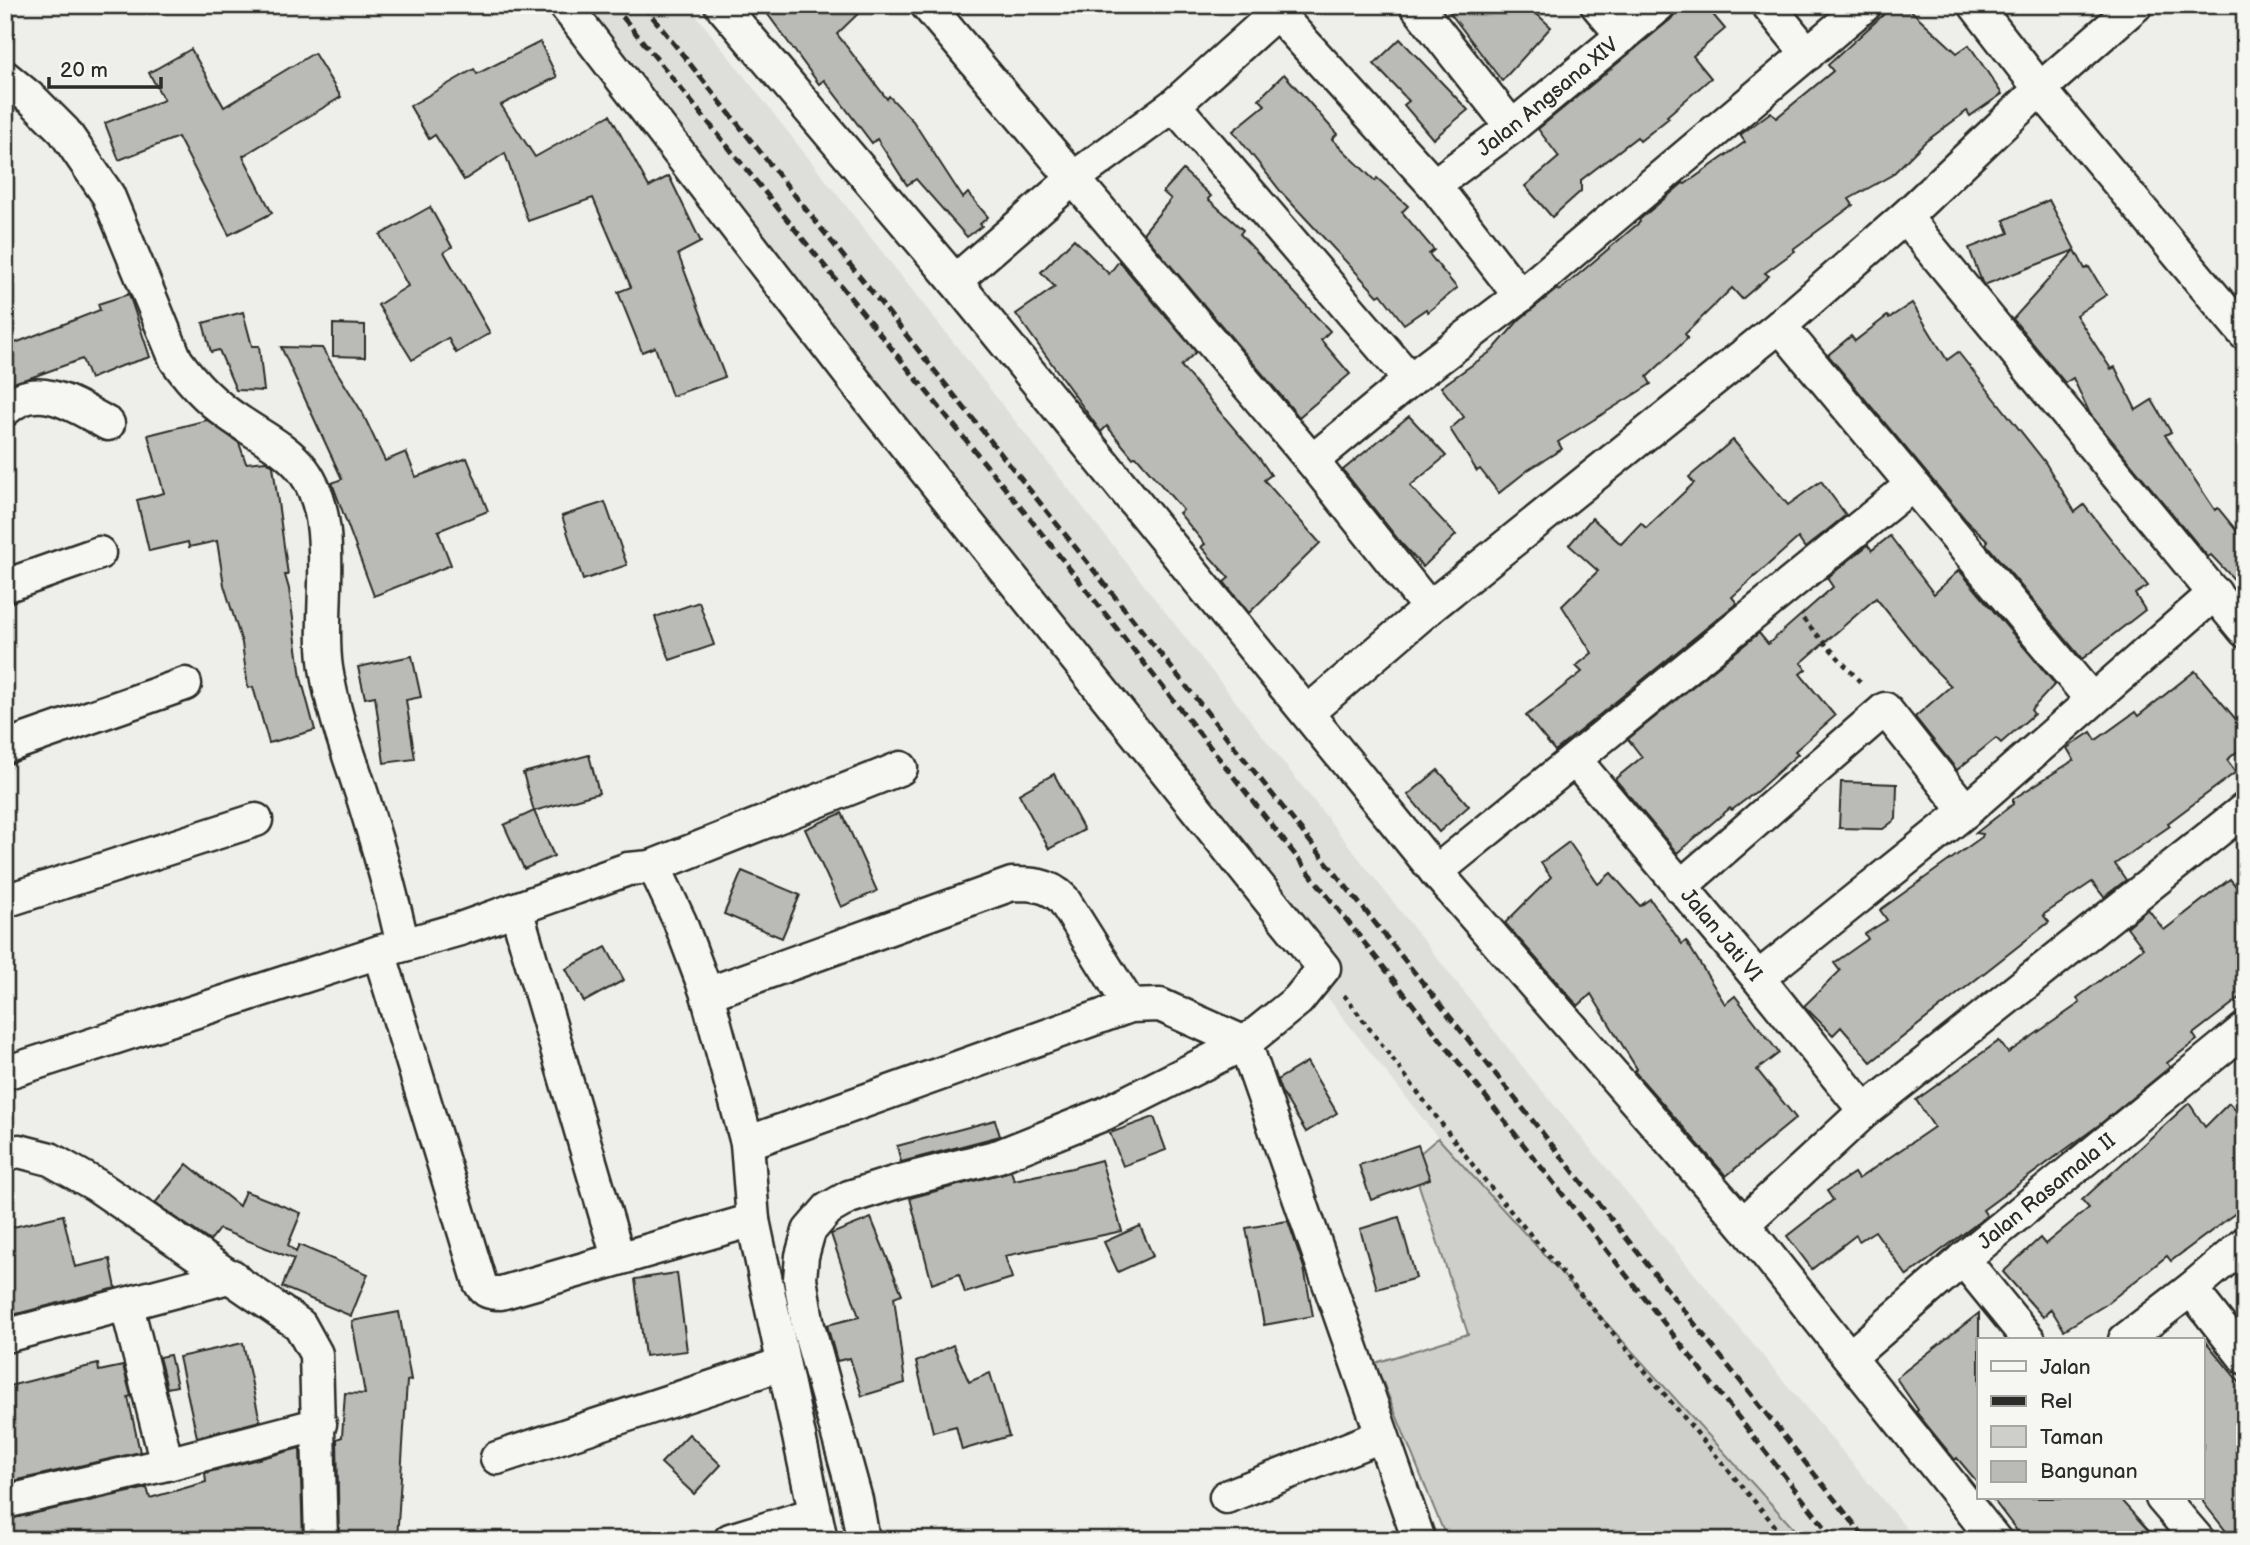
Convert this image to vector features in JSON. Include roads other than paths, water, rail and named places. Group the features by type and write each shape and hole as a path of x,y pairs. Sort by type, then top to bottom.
{"street":[{"path":"565,5 870,400 1324,968 1298,1000 1245,1042 1104,1114 999,1156 897,1182 849,1198 828,1209 809,1231 802,1256 800,1279 808,1326 856,1500 863,1540"},
{"path":"721,5 955,281 1436,872 1743,1224 1995,1540"},
{"path":"928,5 1312,461 1429,608"},
{"path":"1416,5 1512,127"},
{"path":"1597,5 1623,36"},
{"name":"Jalan Angsana XIV","path":"1434,185 1512,127 1659,5"},
{"path":"1768,5 1808,54"},
{"path":"1312,461 1410,380 1520,296 1865,5"},
{"path":"1975,5 2040,89 2245,334"},
{"path":"1308,712 1429,608 1780,326 1905,217 2040,89 2136,5"},
{"path":"955,281 1074,178 1174,105 1281,9 1434,185 1520,296"},
{"path":"5,77 64,131 108,195 176,359 191,382 238,421 274,443 294,461 304,471 317,500 326,539 323,623 326,667 337,721 385,866 391,948 484,1290 500,1293 753,1220"},
{"path":"1174,105 1410,380"},
{"path":"1905,217 2245,631"},
{"path":"1780,326 2092,700"},
{"path":"5,410 14,401 38,394 54,397 108,424"},
{"path":"1436,872 1912,485"},
{"path":"5,586 99,553"},
{"path":"1758,978 1966,811 2215,593"},
{"path":"5,747 185,684"},
{"path":"1680,887 1885,709 1966,811"},
{"name":"Jalan Jati VI","path":"1575,760 1758,978 1865,1111"},
{"path":"5,1073 391,948 460,929 628,869 651,867 901,768"},
{"path":"1743,1224 1865,1111 2245,810"},
{"path":"5,901 256,820"},
{"path":"651,867 659,877 680,922 707,994 747,1143 753,1220 817,1527 730,1540"},
{"path":"707,994 1012,884 1029,884 1045,886 1063,899 1130,1006"},
{"path":"516,908 618,1257"},
{"path":"747,1143 1130,1006 1160,1005 1245,1042 1419,1540"},
{"name":"Jalan Rasamala II","path":"1850,1357 1963,1259 2245,1029"},
{"path":"5,1154 19,1151 50,1159 96,1185 300,1325 316,1354 320,1424 321,1540"},
{"path":"2128,1338 2245,1243"},
{"path":"1963,1259 2027,1338"},
{"path":"5,1336 127,1306 232,1276"},
{"path":"2191,1289 2245,1358"},
{"path":"127,1306 167,1464"},
{"path":"497,1458 782,1364"},
{"path":"5,1502 320,1424"},
{"path":"1226,1497 1381,1436"},
{"path":"2164,1500 2198,1540"}],"railway":[{"path":"613,5 1047,540 1835,1540"},
{"path":"643,5 1867,1540"}]}
